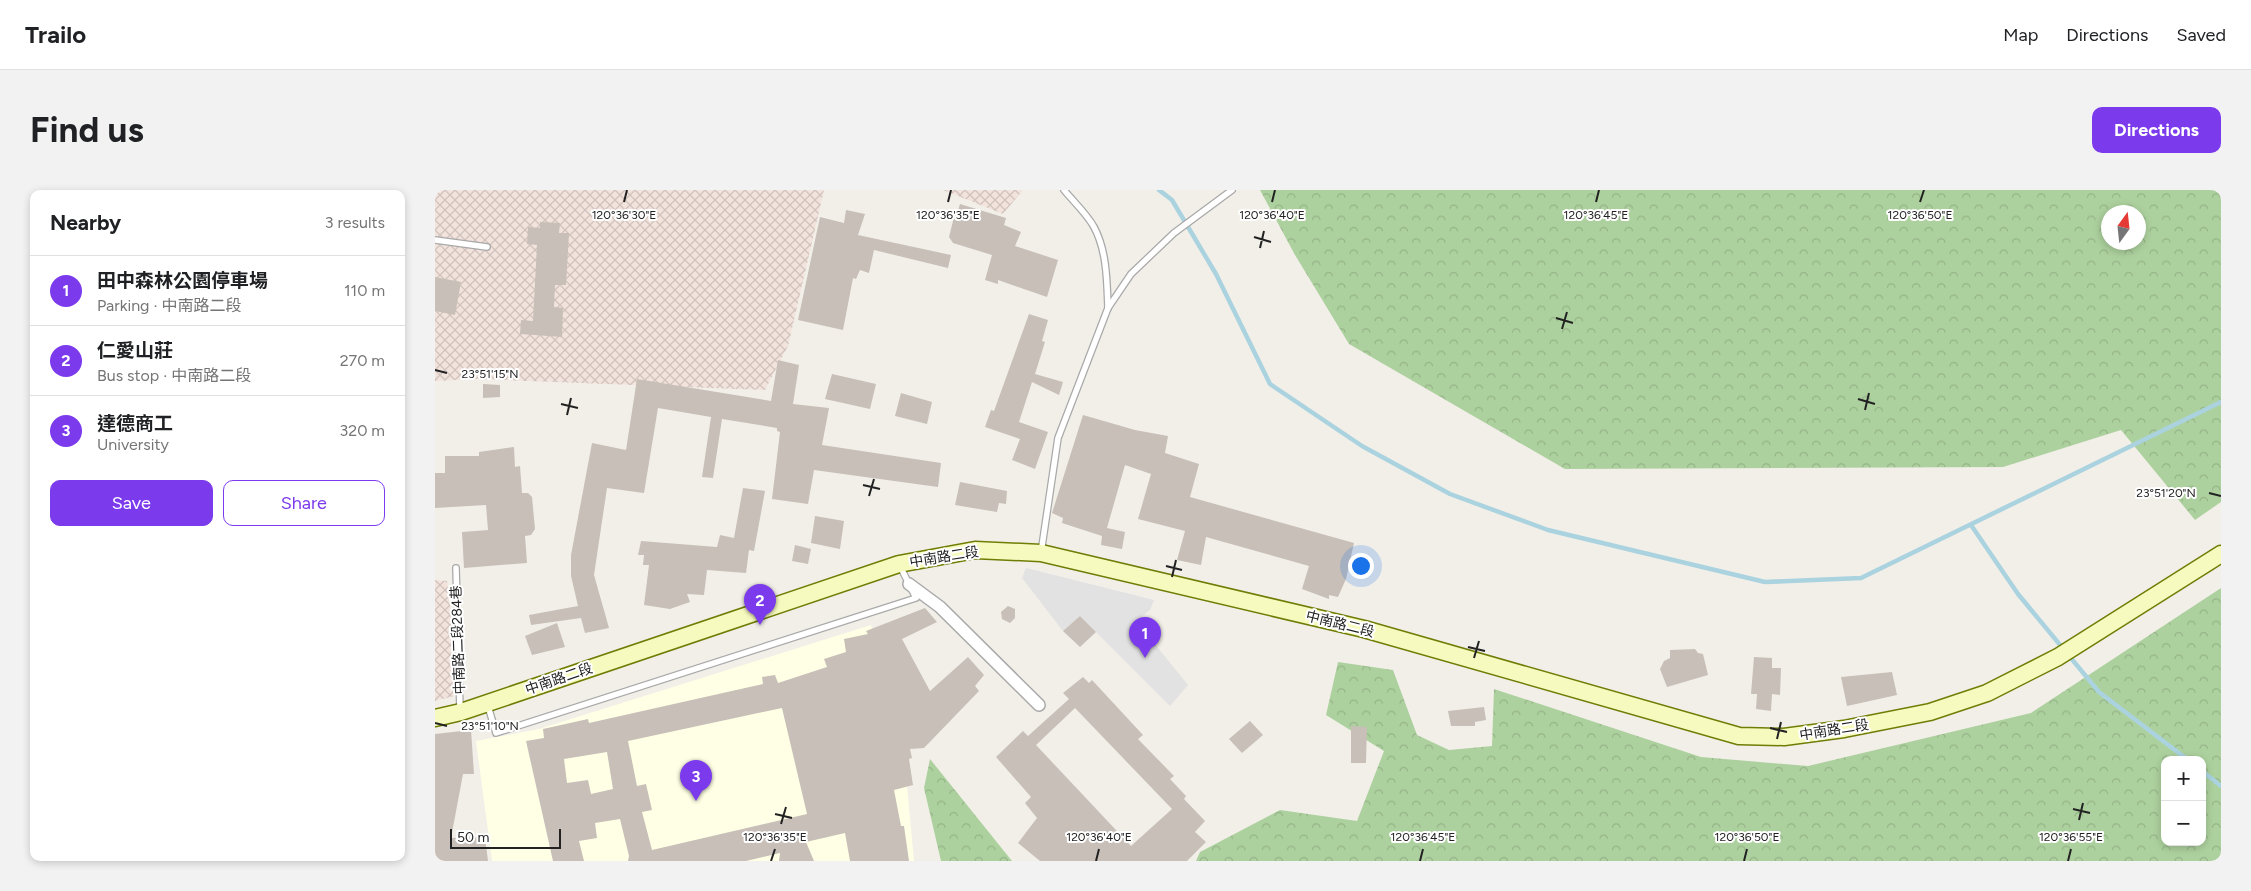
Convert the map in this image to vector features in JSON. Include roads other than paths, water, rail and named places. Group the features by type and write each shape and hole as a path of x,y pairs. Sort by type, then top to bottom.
{"main road":[{"name":"中南路二段","path":"435,718 487,704 899,564 975,550 1041,553 1364,629 1739,736 1784,737 1844,730 1929,712 1987,693 2058,657 2221,554"}],"street":[{"path":"909,584 941,607 1039,705"}],"lane":[{"path":"1064,190 1094,227 1107,280 1108,308"},
{"path":"1041,553 1058,438 1108,308 1131,274 1174,233 1232,190"},
{"path":"435,240 487,247"},
{"path":"487,704 496,733 916,598 899,564"},
{"name":"中南路二段284巷","path":"456,568 461,712"}],"waterway":[{"path":"1159,190 1172,200 1216,274 1270,384 1362,446 1450,494 1548,530 1765,582 1861,578 2221,402"},
{"path":"1971,525 2018,594 2099,692 2183,756"},
{"path":"2206,774 2221,786"}],"place":[{"name":"仁愛山莊","path":"760,625"},
{"name":"田中森林公園停車場","path":"1145,658"},
{"name":"達德商工","path":"696,801"}]}
